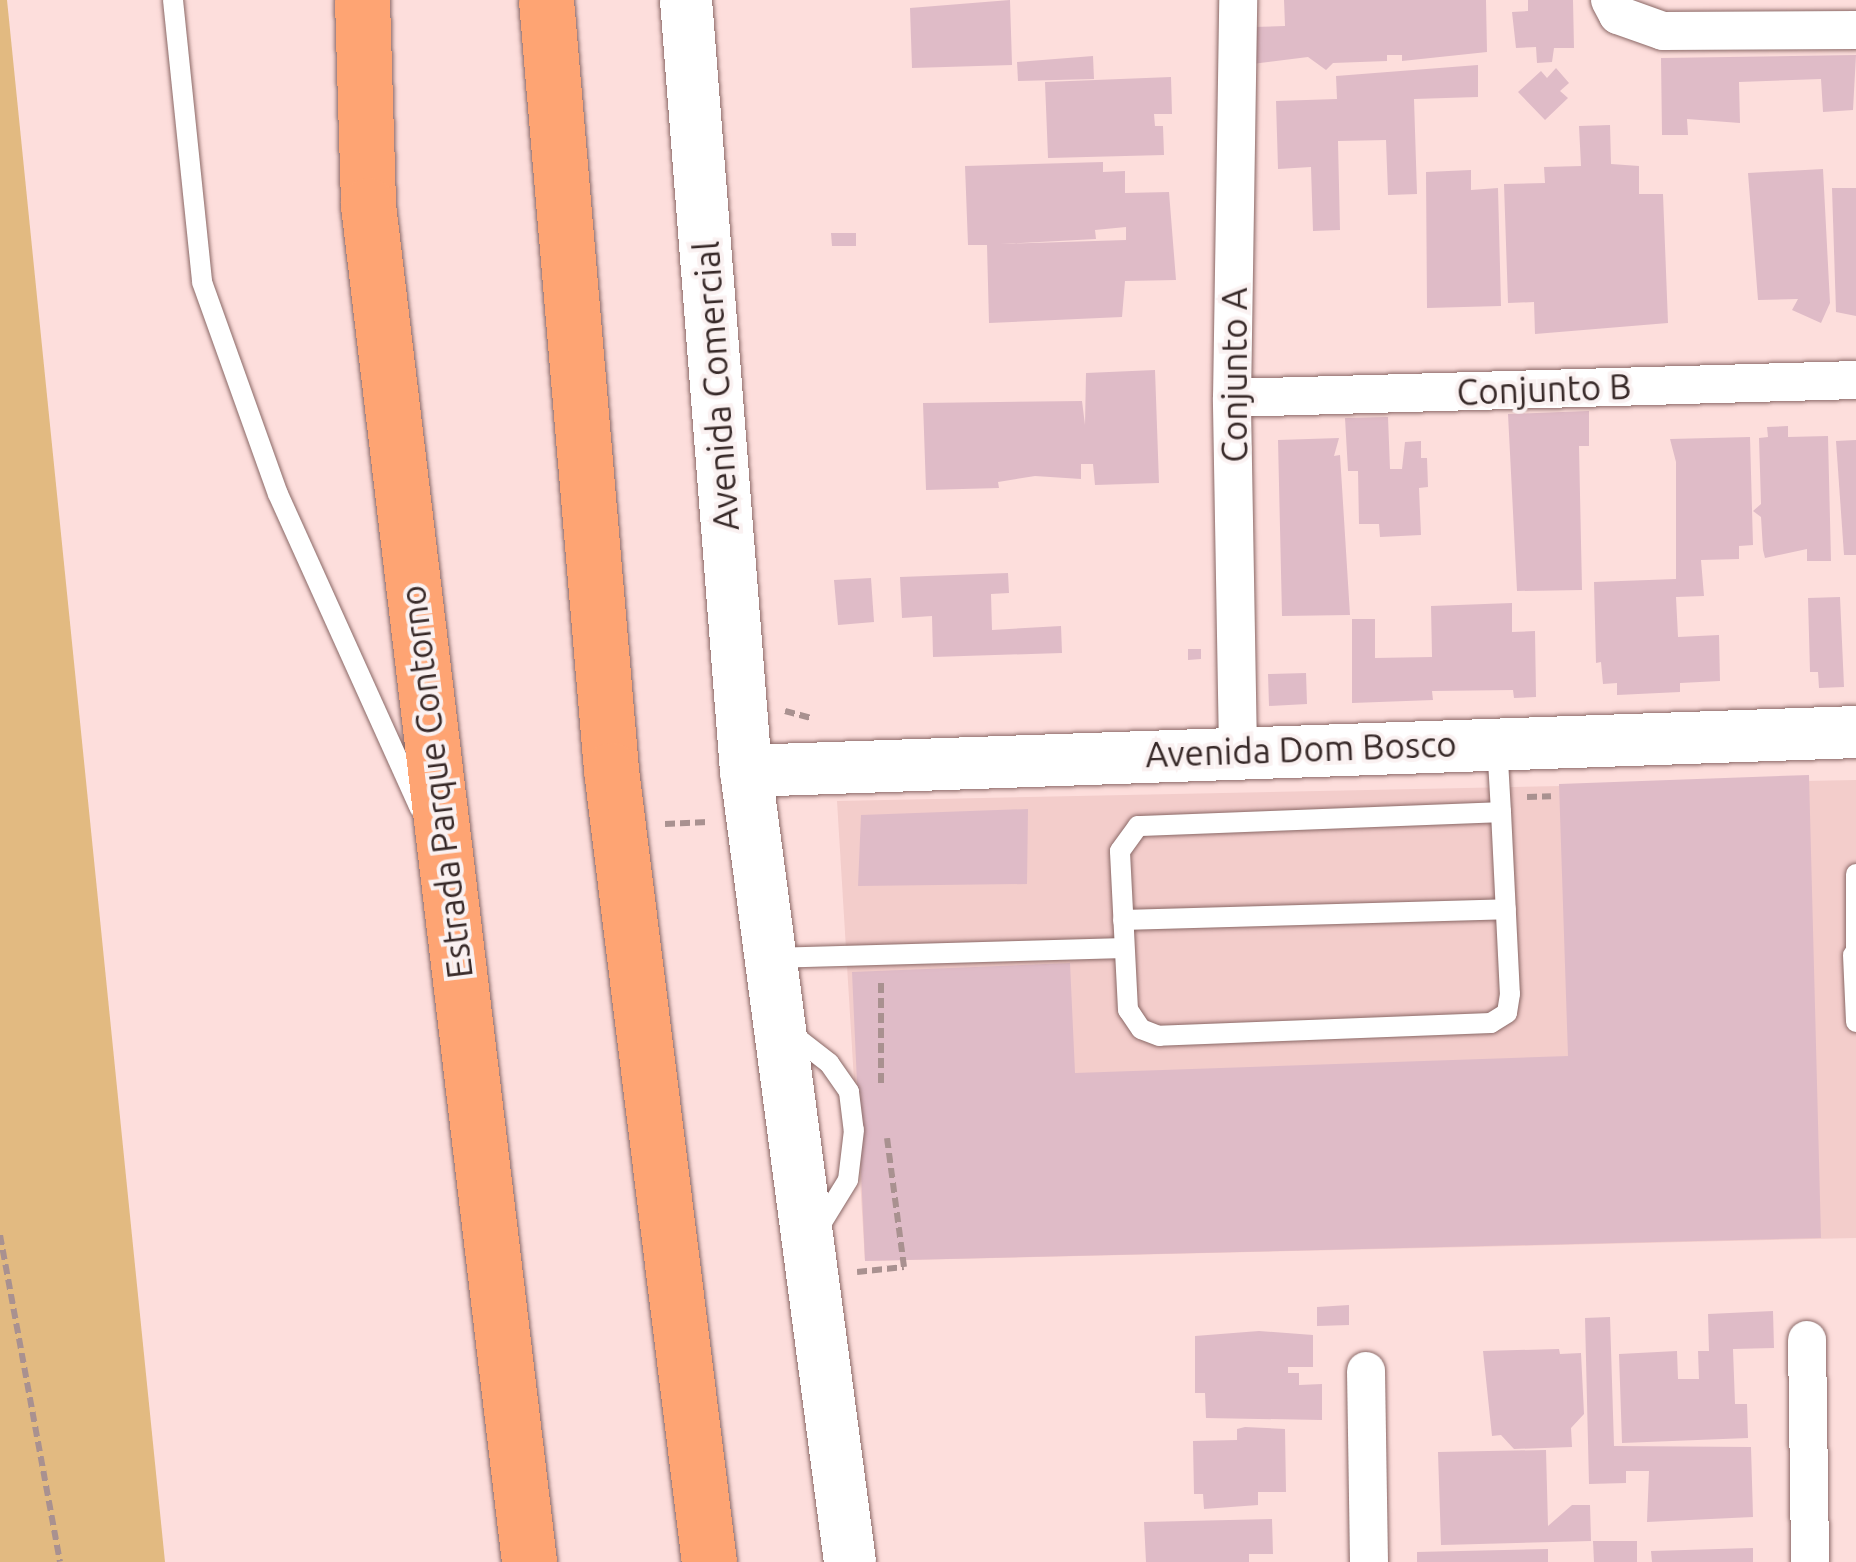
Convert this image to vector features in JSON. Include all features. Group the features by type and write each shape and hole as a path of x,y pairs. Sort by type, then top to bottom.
{"highway":[{"name":"Estrada Parque Contorno","path":"362,0 368,205 528,1562"},
{"path":"546,0 611,770 709,1562"}],"street":[{"name":"Avenida Comercial","path":"686,0 746,771 850,1562"},
{"name":"Conjunto A","path":"1238,0 1232,398 1238,750"},
{"path":"1610,0 1618,15 1663,31 1856,30"},
{"name":"Conjunto B","path":"1232,398 1856,380"},
{"name":"Avenida Dom Bosco","path":"746,771 1238,750 1856,732"},
{"path":"1807,1340 1810,1562"},
{"path":"1366,1371 1369,1562"}],"lane":[{"path":"173,0 202,282 278,494 446,863"},
{"path":"1497,743 1501,812 1510,994 1507,1013 1492,1023 1160,1036 1141,1028 1128,1010 1120,851 1138,826 1501,812"},
{"path":"1856,874 1856,1022"},
{"path":"1123,920 1506,909"},
{"path":"770,958 1124,948"}],"path":[{"path":"0,1235 60,1562"}],"shaded area":[{"path":"0,0 7,0 165,1562 0,1562"},
{"path":"1856,780 1856,1238 865,1261 837,801"}],"building":[{"path":"1010,0 1012,65 912,68 910,8"},
{"path":"1284,0 1486,0 1487,52 1402,61 1402,55 1387,55 1387,61 1333,63 1326,70 1308,57 1252,64 1252,27 1285,26"},
{"path":"1528,0 1573,0 1574,48 1554,48 1552,62 1537,63 1536,47 1516,48 1512,12 1528,11"},
{"path":"1856,55 1853,110 1823,112 1821,79 1739,82 1740,123 1687,119 1688,135 1662,135 1661,58"},
{"path":"1093,56 1094,79 1018,81 1017,62"},
{"path":"1478,65 1478,97 1414,99 1417,194 1388,195 1386,140 1338,141 1340,230 1313,231 1311,167 1278,169 1276,101 1337,99 1336,76"},
{"path":"1556,68 1569,83 1560,91 1568,98 1545,120 1518,92 1541,71 1547,78"},
{"path":"1171,77 1172,114 1154,114 1155,126 1163,126 1164,155 1048,158 1045,82"},
{"path":"1610,125 1611,164 1639,166 1639,194 1663,194 1668,323 1535,334 1534,302 1508,303 1504,184 1545,183 1544,167 1581,166 1579,126"},
{"path":"1103,162 1103,172 1125,171 1125,193 1169,192 1176,280 1125,281 1122,317 989,323 987,245 968,245 965,166","holes":["1126,227 1126,240 1000,244 1096,239 1095,230"]},
{"path":"1823,169 1830,303 1821,323 1792,310 1798,299 1758,300 1748,173"},
{"path":"1471,170 1471,190 1498,188 1501,306 1427,308 1426,172"},
{"path":"1832,188 1856,188 1856,316 1836,312"},
{"path":"831,233 856,233 856,246 832,246"},
{"path":"1155,370 1159,483 1095,485 1093,464 1081,464 1081,479 1035,476 998,482 999,488 926,490 923,403 1082,401 1085,425 1086,373"},
{"path":"1589,411 1589,446 1579,446 1582,590 1517,591 1508,414"},
{"path":"1388,417 1390,469 1402,469 1405,442 1421,441 1421,458 1427,458 1428,487 1419,488 1421,535 1380,537 1379,524 1359,524 1358,471 1348,471 1345,418"},
{"path":"1788,426 1788,437 1828,436 1831,561 1807,561 1807,549 1765,558 1761,517 1753,511 1761,504 1759,438 1768,437 1767,427"},
{"path":"1750,437 1753,545 1739,546 1739,559 1701,560 1704,596 1676,597 1678,637 1719,635 1720,681 1680,683 1680,692 1617,695 1617,683 1603,684 1601,662 1596,663 1594,582 1676,579 1676,462 1670,439"},
{"path":"1339,438 1334,456 1340,455 1350,615 1282,616 1278,440"},
{"path":"1856,440 1856,555 1844,555 1836,441"},
{"path":"1008,573 1009,593 991,594 992,630 1061,626 1062,653 933,657 932,616 902,618 900,577"},
{"path":"871,578 874,622 838,625 834,580"},
{"path":"1840,597 1844,687 1819,688 1818,672 1810,672 1808,598"},
{"path":"1512,603 1512,632 1535,631 1536,697 1514,698 1513,690 1432,691 1433,700 1352,703 1352,619 1375,619 1375,658 1432,657 1431,606"},
{"path":"1188,649 1201,649 1201,659 1188,660"},
{"path":"1306,673 1307,704 1269,706 1268,674"},
{"path":"1809,775 1821,1238 865,1261 852,972 1070,963 1075,1073 1568,1056 1559,784"},
{"path":"1028,809 1027,884 858,886 861,815"},
{"path":"1349,1305 1349,1325 1317,1326 1317,1307"},
{"path":"1773,1311 1774,1348 1733,1349 1735,1404 1747,1404 1748,1438 1622,1443 1619,1354 1677,1351 1678,1379 1699,1379 1698,1351 1709,1351 1708,1314"},
{"path":"1610,1317 1614,1446 1751,1447 1753,1517 1647,1522 1649,1471 1626,1471 1626,1483 1589,1484 1585,1318"},
{"path":"1259,1331 1313,1335 1313,1367 1288,1367 1288,1373 1299,1373 1299,1385 1322,1384 1322,1420 1206,1418 1205,1393 1195,1393 1195,1336"},
{"path":"1559,1349 1560,1354 1581,1353 1584,1414 1571,1428 1572,1447 1514,1449 1501,1435 1492,1436 1483,1351"},
{"path":"1237,1429 1285,1429 1286,1492 1258,1492 1258,1505 1204,1509 1203,1494 1194,1494 1193,1441 1237,1440"},
{"path":"1546,1450 1548,1526 1572,1505 1590,1505 1591,1541 1441,1545 1438,1452"},
{"path":"1272,1519 1273,1554 1249,1554 1249,1562 1146,1562 1144,1522"},
{"path":"1593,1541 1637,1541 1637,1562 1594,1562"},
{"path":"1753,1548 1753,1562 1652,1562 1651,1551"},
{"path":"1548,1549 1548,1562 1417,1562 1417,1552"}]}
